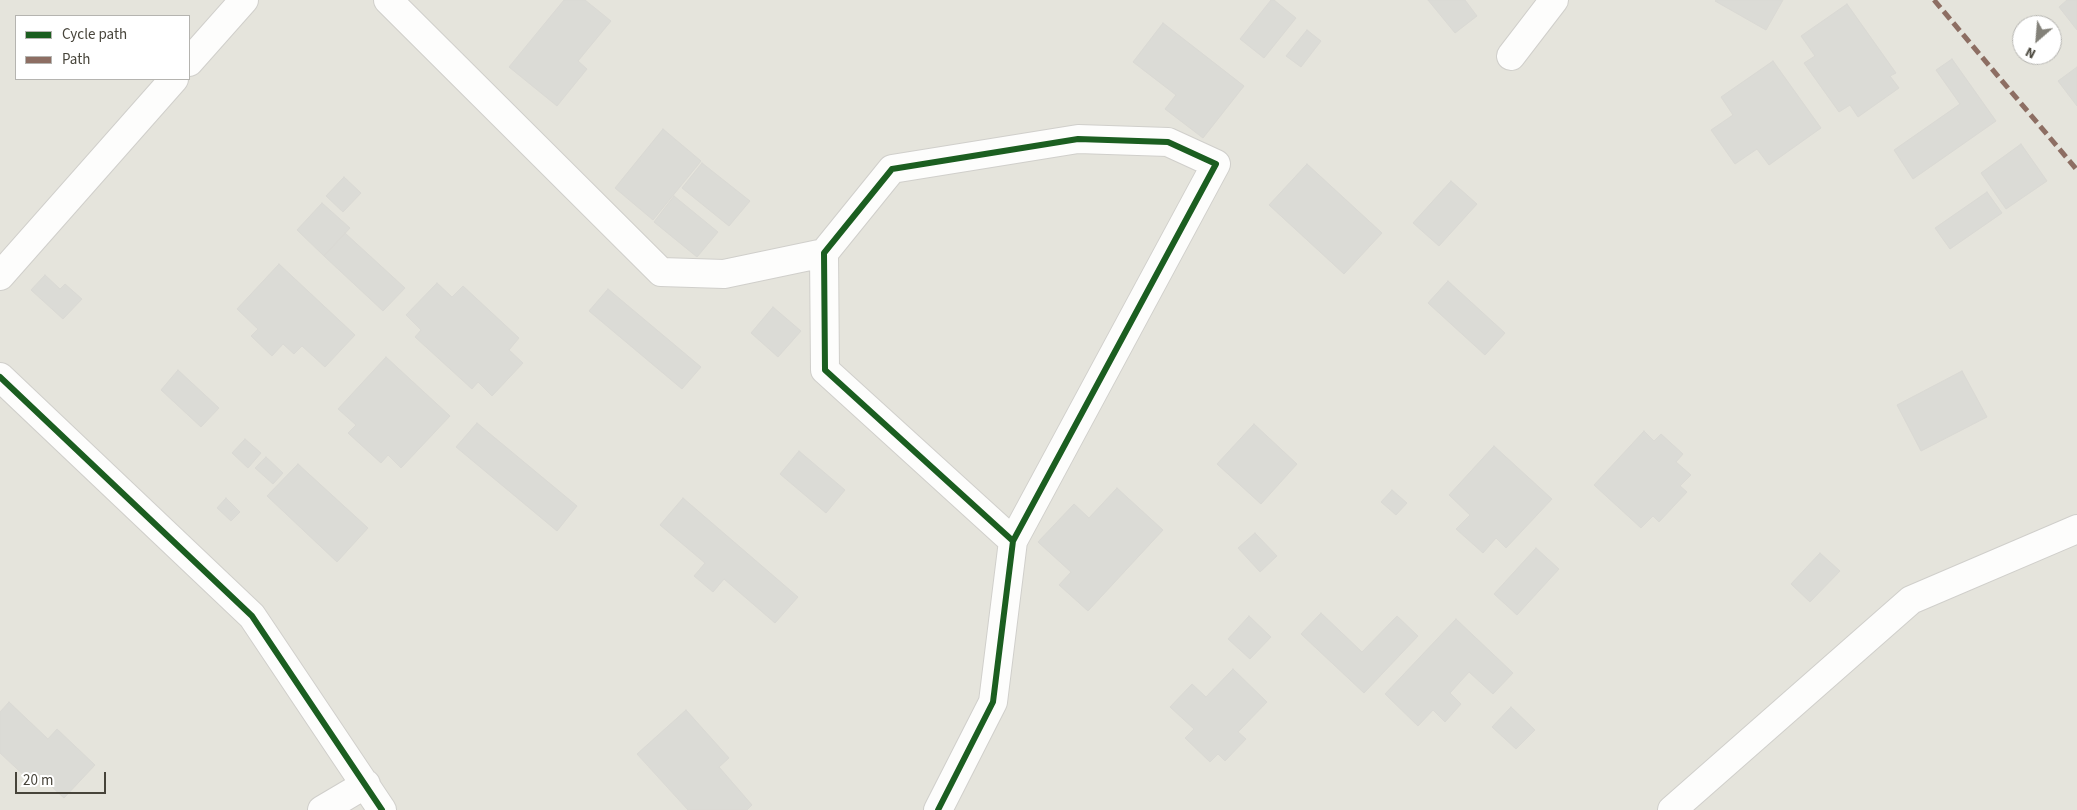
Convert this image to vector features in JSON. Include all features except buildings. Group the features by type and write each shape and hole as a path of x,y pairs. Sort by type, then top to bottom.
{"street":[{"path":"190,61 244,0"},
{"path":"388,0 661,272 724,274 824,253 892,169 1078,139 1168,142 1216,164 1014,541 993,702 938,810"},
{"path":"1511,56 1554,0"},
{"path":"1,270 173,80"},
{"path":"824,253 825,370 1014,541"},
{"path":"0,377 252,616 382,810"},
{"path":"1672,810 1911,600 2077,528"},
{"path":"322,810 366,784"}],"shaded area":[{"path":"0,0 2077,0 2077,810 0,810"}],"marked path":[{"path":"1934,0 2077,170"}],"cycle path":[{"path":"938,810 993,702 1013,541 825,370 824,253 892,169 1078,139 1168,142 1216,164 1013,541"},
{"path":"0,377 252,616 382,810"}]}
